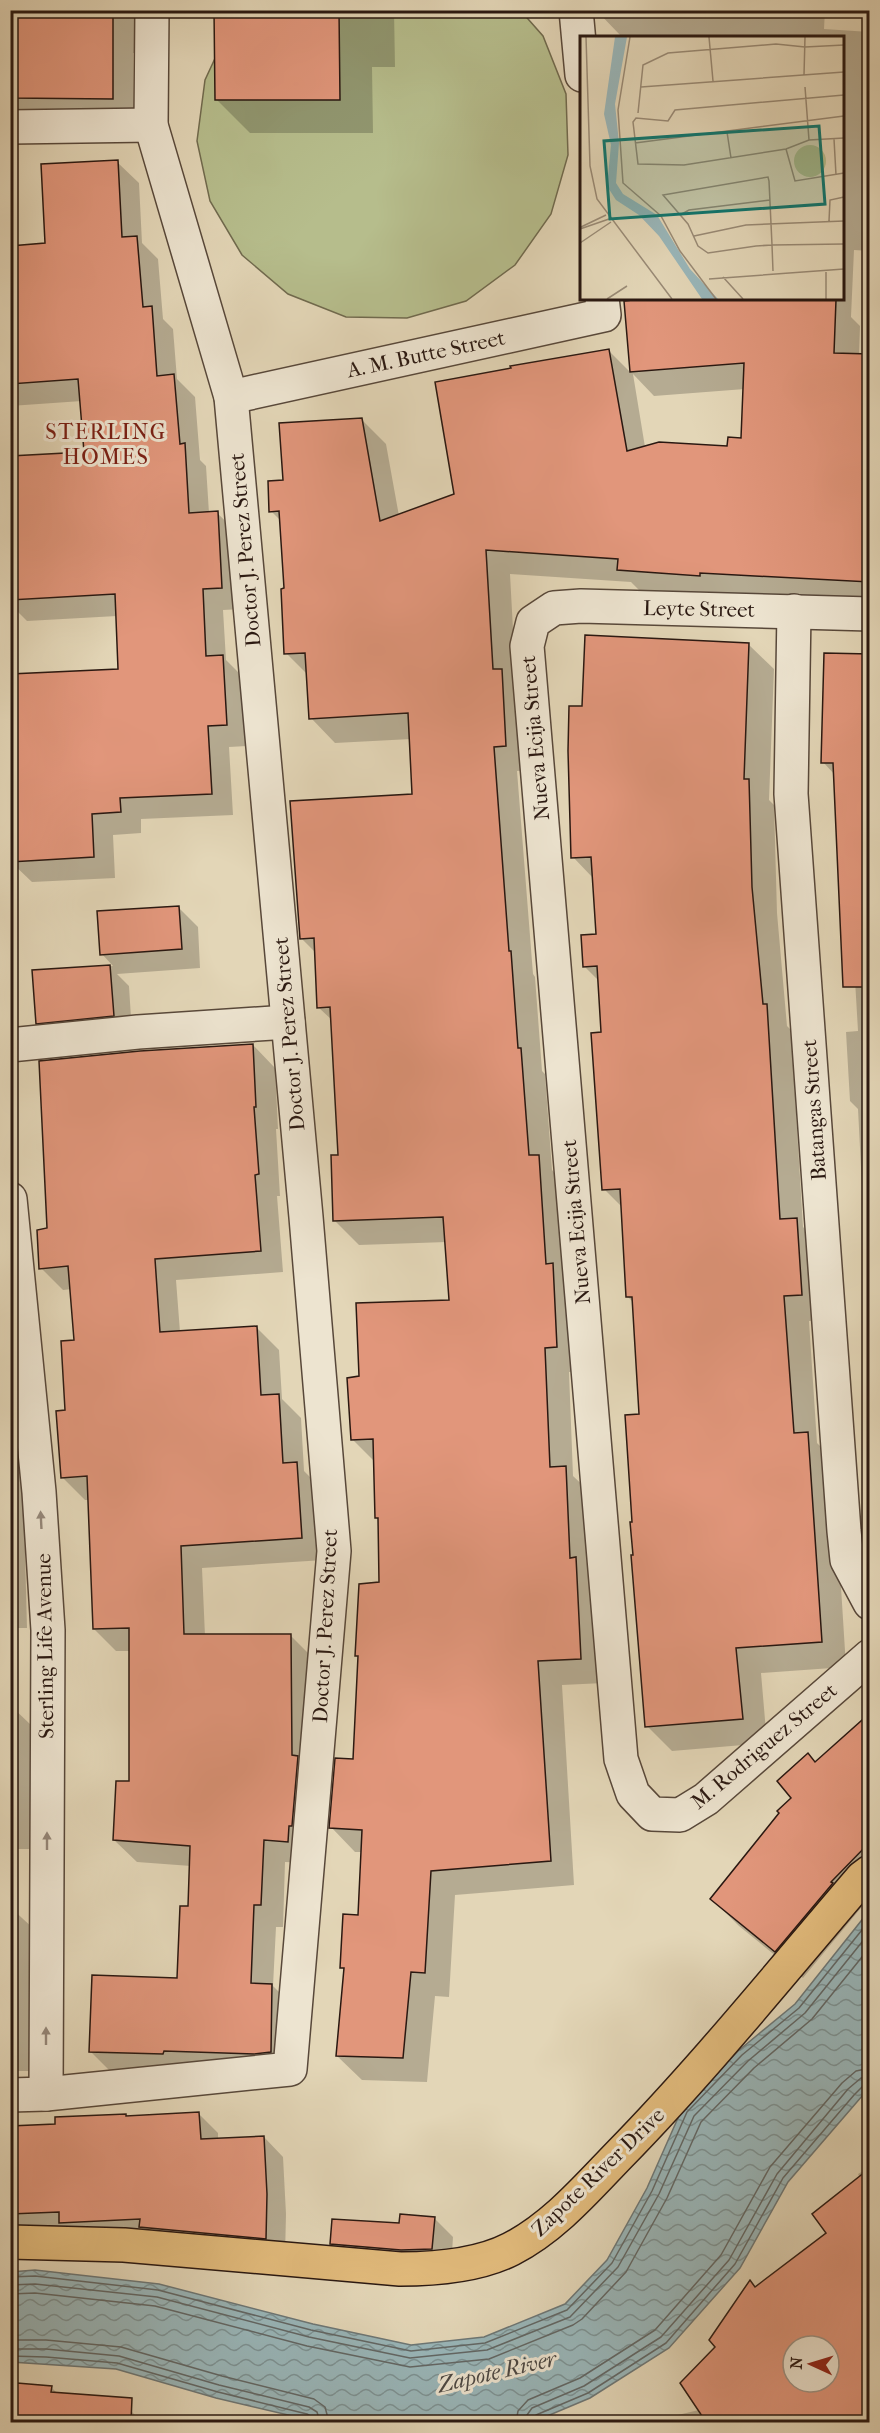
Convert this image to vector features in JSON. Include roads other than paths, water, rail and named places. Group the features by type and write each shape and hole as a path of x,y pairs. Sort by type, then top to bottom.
{"main road":[{"name":"Zapote River Drive","path":"10,2242 124,2245 400,2269 433,2269 485,2259 510,2250 538,2234 582,2193 669,2103 854,1887 870,1872"}],"street":[{"name":"Doctor J. Perez Street","path":"46,2094 290,2069 334,1551 231,397 151,125 152,10"},
{"path":"576,10 580,53"},
{"path":"10,128 151,125"},
{"name":"A. M. Butte Street","path":"231,397 604,315 602,300"},
{"name":"Leyte Street","path":"533,622 554,608 582,606 870,614"},
{"name":"Batangas Street","path":"794,611 791,795 844,1531 847,1560 870,1603"},
{"name":"Nueva Ecija Street","path":"533,622 527,646 621,1759 633,1794 652,1814"},
{"path":"10,1045 138,1032 288,1022"},
{"name":"Sterling Life Avenue","path":"10,1199 39,1492 48,1630 46,2094"},
{"name":"M. Rodriguez Street","path":"652,1814 680,1815 706,1799 870,1656"},
{"path":"10,2095 46,2094"}],"water":[{"name":"Zapote River","path":"869,1911 869,2088 788,2182 740,2268 669,2348 590,2398 533,2422 318,2422 216,2398 116,2369 11,2362 11,2272 35,2270 159,2284 313,2324 411,2345 484,2337 565,2304 607,2260 647,2188 682,2109 738,2051 795,2004"}],"district":[{"name":"STERLING HOMES","path":"106,444"}]}
